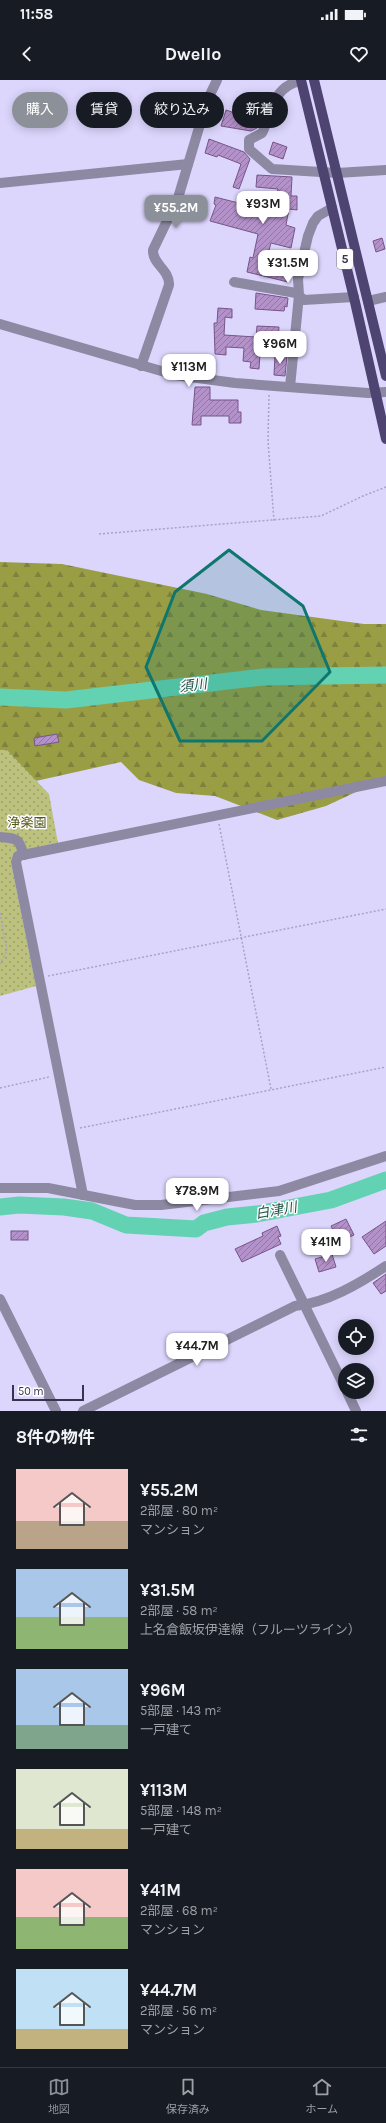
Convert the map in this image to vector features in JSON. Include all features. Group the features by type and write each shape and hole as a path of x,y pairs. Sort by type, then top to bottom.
{"main road":[{"name":"5","path":"314,80 386,376"},
{"name":"5","path":"301,81 354,297 381,392 386,439"}],"street":[{"path":"141,366 169,286 169,277 155,259 153,250 170,217 207,101 217,80"},
{"path":"301,81 285,87 276,96 272,102 262,133 249,140 248,146 272,169 337,174 386,170"},
{"path":"0,183 188,164"},
{"path":"290,387 299,295 298,279 308,236 313,223 318,216 332,208"},
{"path":"234,282 296,293 304,300 354,297"},
{"path":"368,301 386,297"},
{"path":"0,324 175,375 290,387 381,392"},
{"path":"82,1195 71,1130 58,1075 16,862 18,856 217,814 386,781"},
{"path":"0,837 14,837 20,842 24,855"},
{"path":"0,1188 31,1187 135,1205 161,1205 266,1193 297,1187 344,1168 386,1156"},
{"path":"280,1255 338,1373"},
{"path":"83,1411 296,1306 305,1305 355,1285 386,1266"},
{"path":"0,1299 56,1411"},
{"path":"350,1399 356,1411"}],"path":[{"path":"270,385 268,441 274,521"},
{"path":"99,534 322,516 363,496 386,487"},
{"path":"217,814 271,1090"},
{"path":"40,978 386,909"},
{"path":"0,913 7,951 0,964"},
{"path":"71,1130 386,1067"},
{"path":"0,1088 58,1075"}],"highlighted area":[{"path":"229,550 303,606 330,672 262,741 180,741 146,667 175,592"}],"green space":[{"path":"0,562 62,564 207,594 261,610 364,624 386,624 386,778 326,806 277,820 215,796 176,793 139,780 121,762 0,789"},
{"name":"浄楽園","path":"0,750 7,750 49,794 58,843 15,852 11,862 36,986 0,996"}],"building":[{"path":"226,110 232,112 232,128 224,126 224,116"},
{"path":"233,128 257,128 251,131"},
{"path":"209,139 244,152 250,159 239,189 233,187 241,164 218,155 217,157 205,153"},
{"path":"273,142 287,147 283,159 269,154"},
{"path":"257,175 292,177 291,196 297,196 297,210 289,209 286,225 295,228 291,248 271,243 266,261 292,267 288,282 247,272 250,257 253,258 258,234 210,221 216,205 214,204 215,197 274,212 278,189 256,187"},
{"path":"382,238 385,249 376,252 373,241"},
{"path":"256,293 288,298 287,307 285,306 284,311 255,309"},
{"path":"218,308 232,309 232,318 225,317 224,335 256,337 257,326 279,327 278,340 261,339 259,369 250,368 251,362 243,361 244,348 226,347 226,355 215,354 214,323 217,323"},
{"path":"275,355 287,356 285,376 274,375"},
{"path":"195,387 210,387 210,400 238,400 238,412 241,412 241,423 229,423 229,416 201,416 201,425 192,425"},
{"path":"57,734 59,742 35,746 34,738"},
{"path":"346,1219 354,1235 339,1242 331,1226"},
{"path":"386,1221 386,1246 374,1254 362,1237"},
{"path":"277,1226 281,1236 278,1237 281,1244 242,1262 235,1249 263,1236 262,1233"},
{"path":"11,1231 28,1231 28,1240 11,1240"},
{"path":"332,1254 336,1267 319,1272 315,1259"},
{"path":"386,1274 386,1291 381,1294 373,1283"}],"waterway":[{"name":"須川","path":"0,697 66,700 263,677 386,675"},
{"name":"白津川","path":"0,1207 19,1205 64,1207 92,1211 126,1225 196,1229 204,1223 227,1217 257,1214 331,1200 386,1180"}]}
